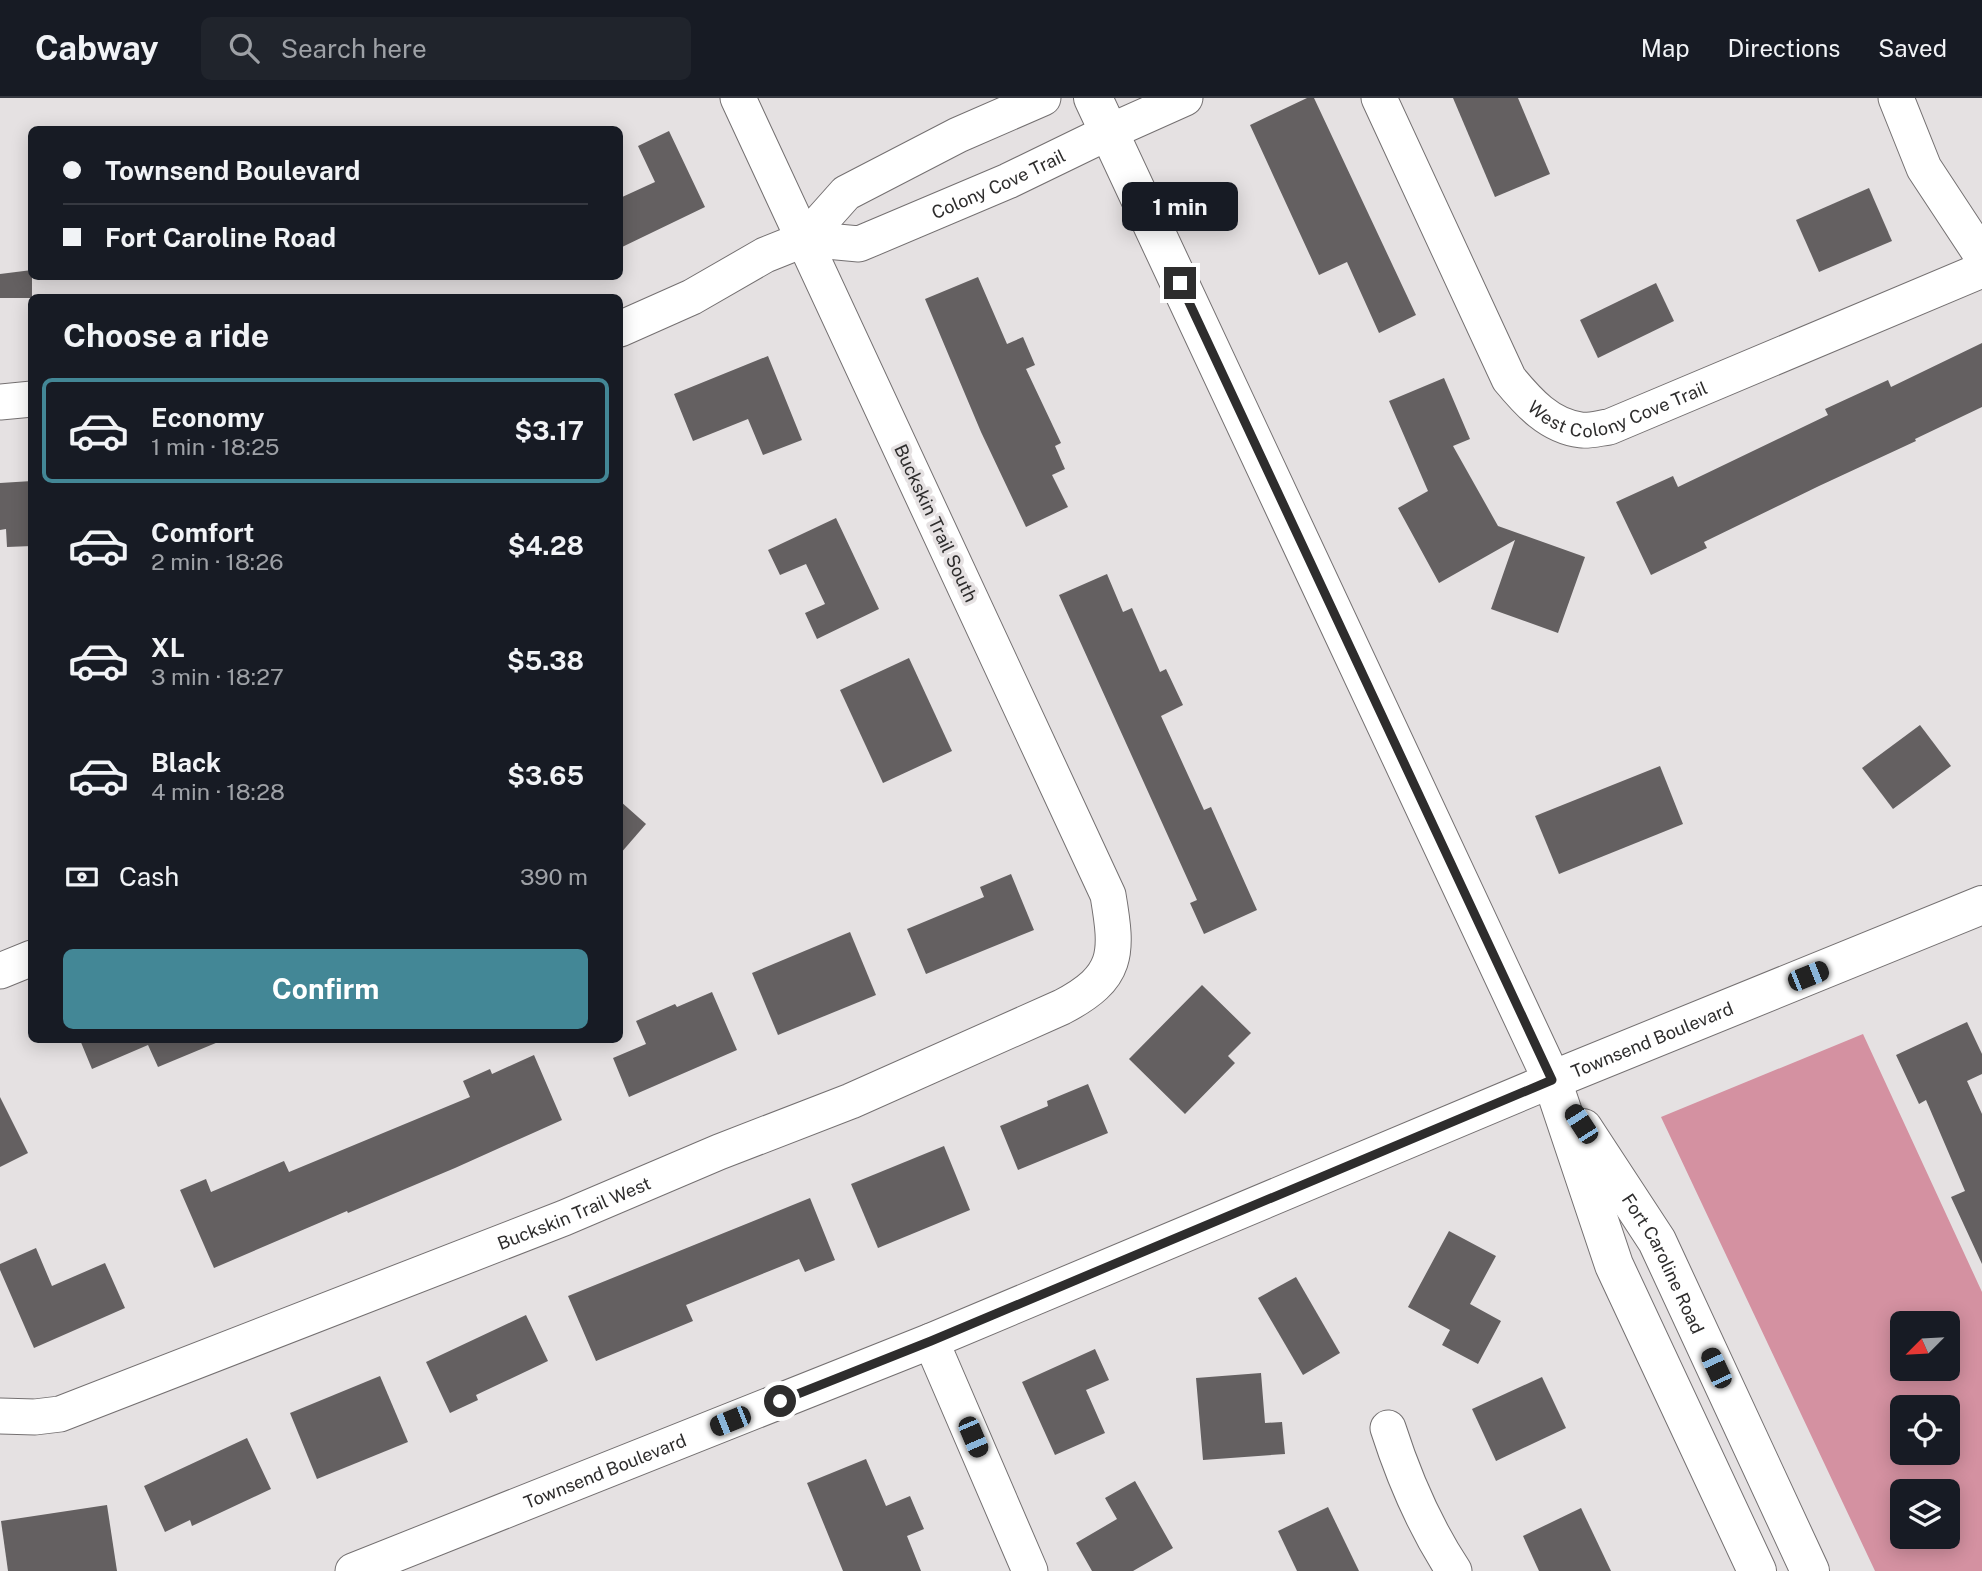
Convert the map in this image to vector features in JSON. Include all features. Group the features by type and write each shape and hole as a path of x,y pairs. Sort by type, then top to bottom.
{"street":[{"name":"Buckskin Trail South","path":"738,98 1108,895 1115,937 1112,953"},
{"name":"Colony Cove Trail","path":"623,328 692,297 765,255 805,239 846,193 958,135 1043,98"},
{"name":"Colony Cove Trail","path":"805,239 859,244 1008,181 1101,115 1185,98"},
{"name":"West Colony Cove Trail","path":"1379,98 1509,379 1532,407 1554,422 1582,430 1609,427 1982,270"},
{"path":"1896,98 1924,168 1982,256"},
{"name":"Fort Caroline Road","path":"1101,115 1552,1080 1614,1265 1757,1571"},
{"path":"0,401 28,399"},
{"name":"Townsend Boulevard","path":"353,1571 931,1341 1552,1080 1982,905"},
{"name":"Buckskin Trail West","path":"3,1417 60,1414 564,1218 719,1152 851,1101 1087,994 1099,984 1112,953"},
{"path":"0,971 28,960"},
{"name":"Fort Caroline Road","path":"1552,1080 1657,1241 1810,1571"},
{"path":"931,1341 1030,1571"},
{"path":"1388,1428 1399,1465 1417,1504 1454,1571"}],"shaded area":[{"path":"1863,1034 1982,1292 1982,1571 1875,1571 1661,1117"}],"building":[{"path":"1307,98 1314,98 1416,315 1379,333 1347,262 1319,275 1250,125"},
{"path":"1453,98 1518,98 1550,174 1495,197"},
{"path":"669,131 705,207 623,247 623,197 655,182 638,146"},
{"path":"1869,188 1892,241 1819,272 1796,220"},
{"path":"28,270 28,280 32,280 32,294 28,294 28,298 0,298 0,274"},
{"path":"978,277 1007,344 1023,337 1035,365 1026,369 1061,443 1055,446 1065,469 1052,475 1068,507 1026,527 981,432 925,299"},
{"path":"1656,283 1674,321 1598,358 1580,320"},
{"path":"1982,343 1982,407 1704,542 1707,548 1651,575 1616,502 1673,476 1678,487 1828,415 1825,409 1888,380 1891,387"},
{"path":"768,356 802,440 763,455 748,419 693,441 674,394"},
{"path":"1444,378 1470,439 1453,446 1498,526 1585,557 1558,633 1491,609 1515,540 1439,583 1398,508 1428,491 1389,401"},
{"path":"28,481 28,546 7,547 6,529 0,530 0,483"},
{"path":"836,518 879,609 817,639 805,613 825,604 806,564 780,575 768,550"},
{"path":"1107,574 1123,612 1132,608 1160,672 1166,669 1183,705 1161,716 1204,810 1211,807 1257,910 1204,934 1190,903 1197,900 1059,595"},
{"path":"909,658 952,751 883,783 840,690"},
{"path":"1920,725 1951,766 1893,809 1862,768"},
{"path":"1660,766 1683,824 1559,874 1535,816"},
{"path":"623,804 646,824 623,851"},
{"path":"1011,874 1034,930 926,974 907,929 984,897 980,887"},
{"path":"850,932 876,995 778,1035 752,973"},
{"path":"1202,985 1251,1033 1228,1056 1235,1063 1185,1114 1129,1059"},
{"path":"712,992 737,1050 629,1097 613,1058 646,1044 636,1021"},
{"path":"1967,1022 1982,1054 1982,1074 1967,1081 1982,1114 1982,1264 1951,1197 1965,1191 1926,1100 1919,1104 1896,1055"},
{"path":"81,1043 216,1043 158,1067 148,1045 92,1069"},
{"path":"534,1055 562,1120 455,1168 214,1268 180,1190 206,1179 211,1192 284,1161 289,1172 470,1097 463,1081 490,1069 492,1074"},
{"path":"1088,1084 1108,1133 1018,1170 1000,1126 1048,1106 1047,1101"},
{"path":"0,1097 28,1153 0,1167"},
{"path":"944,1146 970,1210 878,1248 851,1184"},
{"path":"810,1198 835,1260 805,1272 799,1259 686,1305 693,1321 596,1361 568,1296"},
{"path":"1449,1231 1496,1256 1470,1304 1501,1321 1478,1364 1442,1345 1450,1330 1408,1307"},
{"path":"36,1248 52,1286 105,1263 125,1308 34,1348 0,1270 0,1264"},
{"path":"1296,1277 1340,1353 1303,1375 1258,1298"},
{"path":"526,1315 548,1361 476,1395 478,1400 450,1413 426,1362"},
{"path":"1095,1349 1109,1380 1086,1390 1105,1433 1055,1455 1022,1382"},
{"path":"1261,1373 1265,1423 1282,1422 1285,1454 1203,1460 1196,1378"},
{"path":"380,1376 408,1442 317,1479 290,1413"},
{"path":"1542,1377 1566,1428 1496,1461 1472,1409"},
{"path":"247,1438 271,1489 192,1526 190,1520 165,1532 144,1486"},
{"path":"866,1459 886,1506 910,1496 924,1529 907,1536 921,1571 843,1571 807,1483"},
{"path":"1135,1481 1173,1548 1133,1571 1092,1571 1076,1543 1117,1519 1105,1498"},
{"path":"107,1505 117,1571 8,1571 1,1521"},
{"path":"1328,1507 1359,1571 1297,1571 1278,1531"},
{"path":"1581,1508 1611,1571 1539,1571 1523,1536"}],"route":[{"path":"780,1401 931,1341 1552,1080 1180,283"}]}
